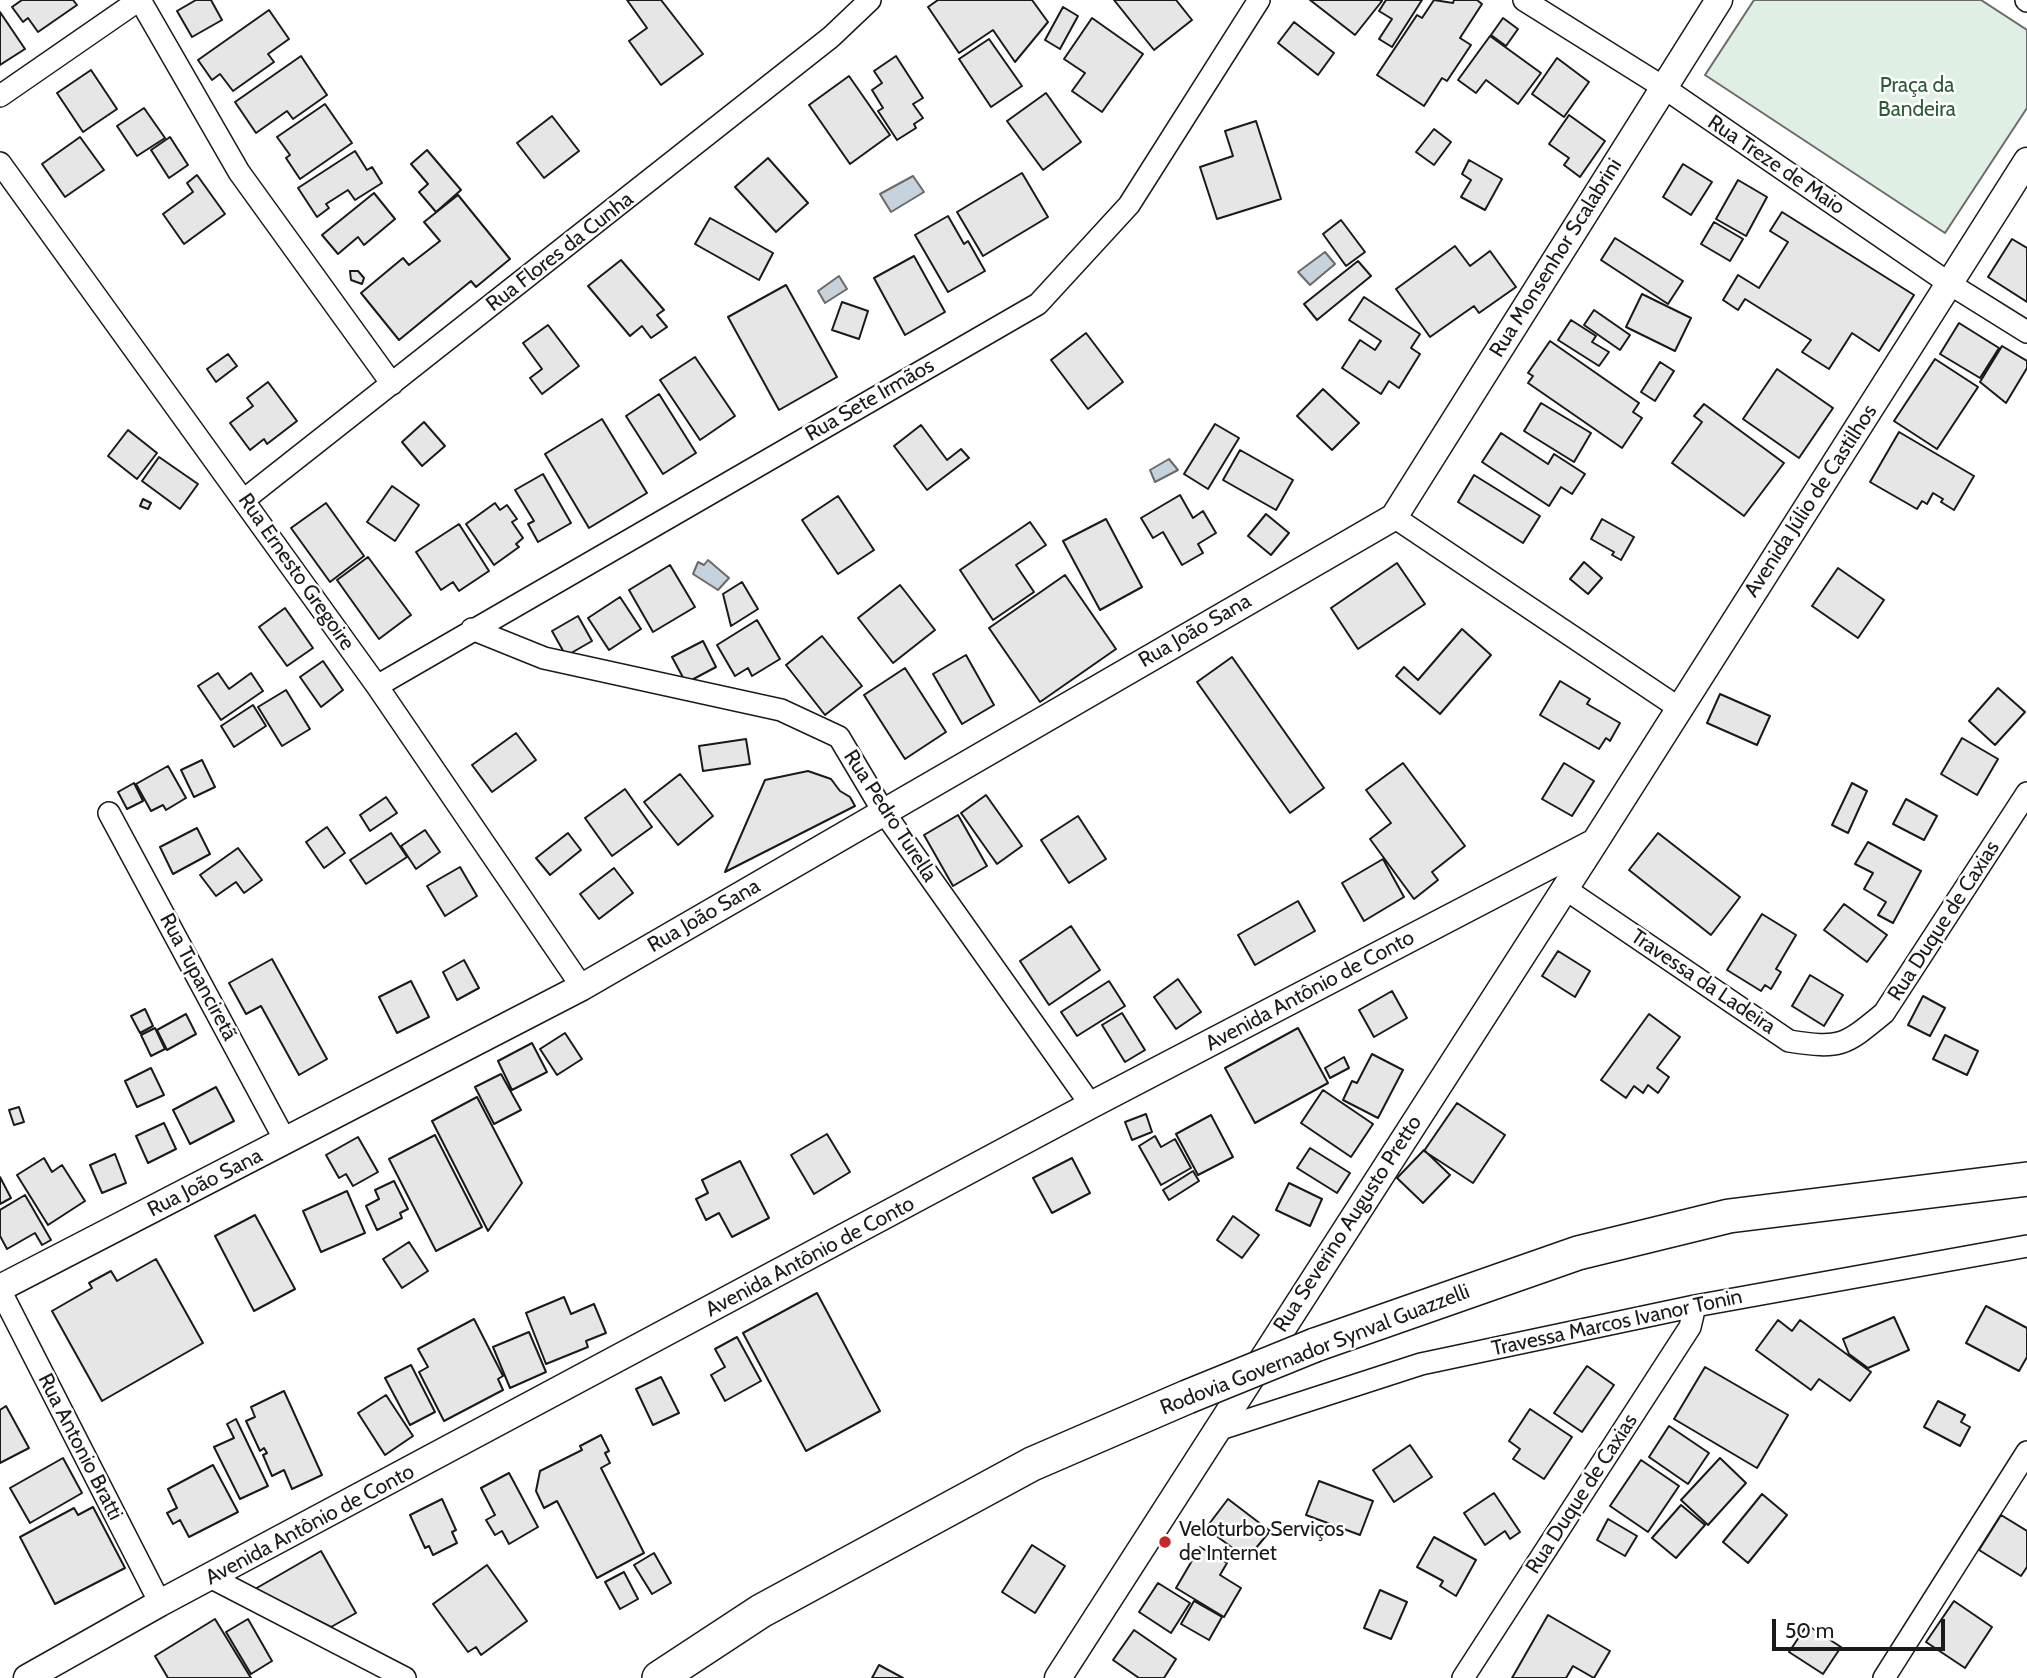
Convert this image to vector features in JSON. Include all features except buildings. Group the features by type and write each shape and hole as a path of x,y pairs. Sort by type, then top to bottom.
{"main road":[{"name":"Rodovia Governador Synval Guazzelli","path":"659,1678 761,1611 1020,1471 1186,1397 1315,1345 1578,1253 1729,1216 2027,1179"}],"street":[{"path":"0,96 139,0 239,172 392,384"},
{"name":"Rua Flores da Cunha","path":"245,499 831,37 870,0"},
{"name":"Rua Sete Irmãos","path":"377,686 1038,304 1129,205 1259,0"},
{"name":"Rua Treze de Maio","path":"1524,0 1662,87 1950,284 2027,332"},
{"name":"Rua Monsenhor Scalabrini","path":"1394,517 1719,0"},
{"name":"Avenida Júlio de Castilhos","path":"1595,842 2027,161"},
{"name":"Rua Ernesto Gregoire","path":"0,163 245,499 377,686 582,987"},
{"path":"1394,517 1679,708"},
{"name":"Rua João Sana","path":"0,1289 582,987 1394,517"},
{"name":"Rua Pedro Turella","path":"472,629 544,658 781,710 839,737 883,811 1091,1105"},
{"name":"Rua Duque de Caxias","path":"1884,1013 2027,793"},
{"name":"Rua Tupanciretã","path":"110,813 286,1142"},
{"name":"Rua Severino Augusto Pretto","path":"1058,1678 1214,1431 1595,842"},
{"name":"Avenida Antônio de Conto","path":"27,1678 160,1603 212,1578 1091,1105 1595,842"},
{"name":"Travessa da Ladeira","path":"1564,888 1789,1041 1830,1048 1858,1034 1884,1013"},
{"name":"Travessa Marcos Ivanor Tonin","path":"1214,1431 1421,1364 1695,1306 2027,1246"},
{"name":"Rua Antonio Bratti","path":"0,1289 160,1603"},
{"name":"Rua Duque de Caxias","path":"1463,1678 1690,1326 1695,1306"},
{"path":"1884,1678 2027,1452"},
{"path":"212,1578 405,1678"}],"green space":[{"name":"Praça da Bandeira","path":"1754,0 1981,0 2027,30 2027,108 1945,233 1705,75"}],"shaded area":[{"path":"913,176 924,192 891,212 880,194"},
{"path":"1325,252 1335,264 1310,285 1298,272"},
{"path":"839,276 847,289 825,303 818,291"},
{"path":"1169,459 1178,470 1155,482 1150,470"},
{"path":"708,560 729,578 718,590 693,574 698,562 704,565"}],"place":[{"name":"Veloturbo Serviços de Internet","path":"1165,1542"}]}
